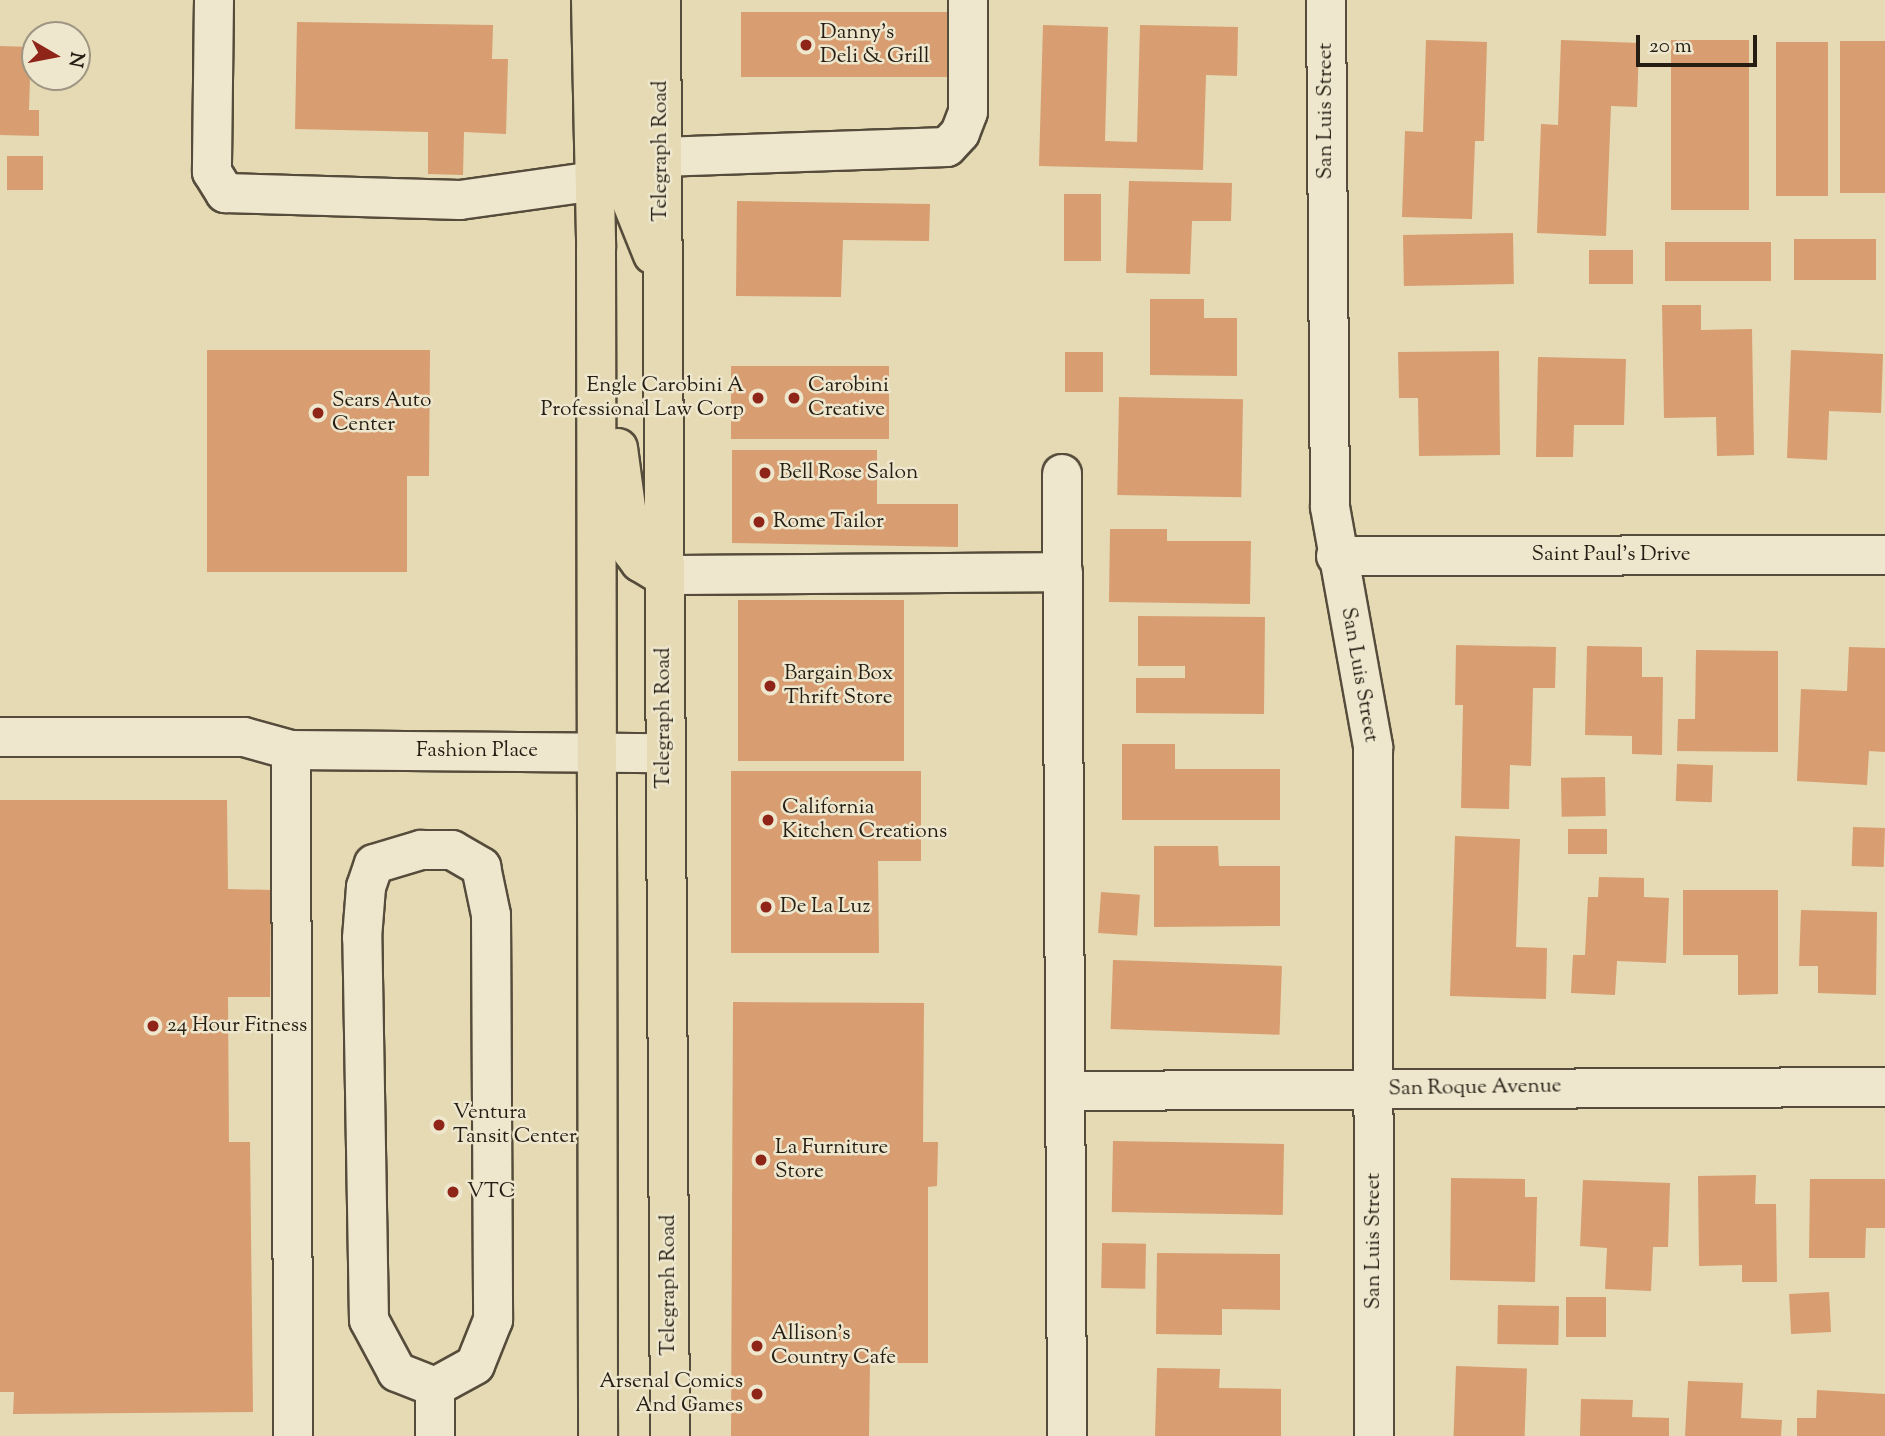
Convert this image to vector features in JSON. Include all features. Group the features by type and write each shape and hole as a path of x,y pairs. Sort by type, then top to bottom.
{"main road":[{"path":"590,0 597,393 598,1436"},
{"path":"626,0 630,198 661,277"},
{"name":"Telegraph Road","path":"661,0 670,1436"},
{"path":"597,393 623,459 632,551 639,562 663,575"}],"street":[{"path":"214,0 212,172 219,188 234,195 460,200 595,181"},
{"path":"661,156 947,147 961,133 968,112 968,0"},
{"name":"San Luis Street","path":"1325,0 1326,346 1330,507 1336,556 1361,665 1373,747 1374,1436"},
{"path":"1062,474 1067,1436"},
{"name":"Saint Paul's Drive","path":"1336,556 1885,555"},
{"path":"663,575 1063,572"},
{"name":"Fashion Place","path":"0,737 244,737 291,750 664,753"},
{"path":"291,750 293,1436"},
{"path":"421,850 452,850 481,867 491,915 493,1320 475,1365 435,1387 397,1372 369,1320 362,938 366,887 374,864 421,850"},
{"name":"San Roque Avenue","path":"1065,1091 1885,1087"},
{"path":"435,1387 435,1436"}],"building":[{"path":"741,12 955,12 955,77 741,77"},
{"path":"297,22 493,25 492,59 508,59 506,134 464,132 463,175 428,174 428,132 295,129"},
{"path":"1043,25 1108,27 1105,141 1137,142 1140,25 1238,27 1237,76 1206,75 1203,170 1039,166"},
{"path":"1426,40 1487,42 1484,141 1475,141 1472,219 1402,217 1405,131 1423,132"},
{"path":"1561,40 1639,43 1637,107 1611,106 1606,236 1537,233 1541,124 1558,125"},
{"path":"1671,40 1749,40 1749,210 1671,210"},
{"path":"1840,41 1885,41 1885,193 1840,193"},
{"path":"1776,42 1828,42 1828,196 1776,196"},
{"path":"0,46 21,47 21,91 30,91 29,110 39,110 39,136 0,135"},
{"path":"7,156 43,156 43,190 7,190"},
{"path":"1129,181 1232,183 1231,221 1192,221 1190,274 1126,273"},
{"path":"1064,194 1101,194 1101,261 1064,261"},
{"path":"737,201 930,204 929,241 843,240 841,297 736,296"},
{"path":"1513,233 1514,284 1404,286 1403,235"},
{"path":"1794,239 1876,239 1876,280 1794,280"},
{"path":"1665,242 1771,242 1771,281 1665,281"},
{"path":"1589,250 1633,250 1633,284 1589,284"},
{"path":"1150,299 1204,299 1204,318 1237,318 1237,376 1150,375"},
{"path":"1662,305 1701,305 1701,330 1752,329 1754,455 1717,456 1716,417 1664,418"},
{"name":"Sears Auto Center","path":"207,350 430,350 429,476 407,476 407,572 207,572"},
{"path":"1791,350 1883,354 1881,413 1829,411 1827,460 1787,458"},
{"path":"1499,351 1500,455 1419,456 1418,398 1399,398 1398,352"},
{"path":"1065,352 1103,352 1103,392 1065,392"},
{"path":"1538,357 1626,359 1624,425 1574,425 1573,457 1536,457"},
{"path":"731,366 889,366 889,439 731,439"},
{"path":"1119,397 1243,399 1241,497 1117,495"},
{"path":"732,450 877,450 877,504 958,504 958,547 732,543"},
{"path":"1110,529 1167,529 1167,541 1251,541 1250,604 1109,602"},
{"path":"738,600 904,600 904,761 738,761"},
{"path":"1138,616 1265,617 1264,714 1136,713 1136,678 1185,678 1185,666 1138,666"},
{"path":"1456,645 1556,647 1555,688 1533,688 1531,766 1510,765 1509,809 1461,808 1463,705 1455,705"},
{"path":"1587,646 1642,647 1642,677 1663,677 1662,755 1632,754 1632,736 1585,735"},
{"path":"1849,647 1885,648 1885,752 1869,751 1867,785 1797,781 1801,689 1847,691"},
{"path":"1696,650 1778,651 1778,752 1677,751 1678,719 1695,719"},
{"path":"1122,744 1175,744 1175,769 1280,769 1280,820 1122,820"},
{"path":"1677,764 1713,765 1712,802 1676,801"},
{"path":"731,771 921,771 921,861 878,861 879,953 731,953"},
{"path":"1605,777 1606,816 1562,817 1561,778"},
{"path":"0,800 227,800 228,889 271,890 270,997 228,997 229,1142 250,1142 253,1412 13,1414 14,1392 0,1392"},
{"path":"1853,827 1885,828 1884,867 1852,866"},
{"path":"1568,829 1607,829 1607,854 1568,854"},
{"path":"1455,836 1520,839 1516,947 1547,948 1546,999 1450,996"},
{"path":"1154,846 1218,846 1219,866 1280,866 1280,926 1154,927"},
{"path":"1599,877 1644,878 1644,897 1669,898 1666,963 1617,961 1615,995 1571,993 1573,955 1585,955 1588,897 1598,897"},
{"path":"1683,890 1778,890 1778,994 1738,995 1738,955 1683,955"},
{"path":"1101,892 1140,895 1137,936 1098,933"},
{"path":"1801,910 1877,912 1876,995 1818,993 1818,966 1799,966"},
{"path":"1113,960 1282,966 1279,1035 1111,1029"},
{"path":"733,1002 924,1003 923,1142 938,1142 937,1186 928,1187 928,1363 870,1363 869,1436 731,1436"},
{"path":"1113,1141 1284,1144 1283,1215 1112,1212"},
{"path":"1756,1175 1755,1204 1776,1204 1777,1282 1742,1282 1742,1265 1699,1266 1698,1176"},
{"path":"1451,1178 1525,1179 1525,1197 1537,1197 1535,1282 1450,1280"},
{"path":"1810,1179 1885,1179 1885,1228 1866,1228 1865,1258 1809,1258"},
{"path":"1583,1180 1670,1183 1668,1247 1653,1247 1651,1291 1605,1289 1607,1248 1580,1246"},
{"path":"1102,1243 1146,1244 1145,1289 1101,1288"},
{"path":"1157,1253 1280,1254 1280,1310 1222,1309 1222,1335 1156,1334"},
{"path":"1829,1292 1831,1332 1791,1334 1789,1294"},
{"path":"1566,1297 1606,1297 1606,1337 1566,1337"},
{"path":"1498,1305 1559,1306 1558,1345 1497,1344"},
{"path":"1456,1366 1527,1368 1525,1436 1454,1436"},
{"path":"1157,1368 1220,1369 1219,1388 1281,1389 1281,1436 1155,1436"},
{"path":"1688,1381 1743,1383 1741,1418 1782,1420 1781,1436 1685,1436"},
{"path":"1817,1390 1885,1394 1885,1436 1797,1436 1797,1418 1816,1418"},
{"path":"1581,1399 1633,1400 1632,1417 1669,1418 1669,1436 1580,1436"}],"place":[{"name":"Danny's Deli & Grill","path":"806,45"},
{"name":"Engle Carobini A Professional Law Corp","path":"758,398"},
{"name":"Carobini Creative","path":"794,398"},
{"name":"Sears Auto Center","path":"318,413"},
{"name":"Bell Rose Salon","path":"765,473"},
{"name":"Rome Tailor","path":"759,522"},
{"name":"Bargain Box Thrift Store","path":"770,686"},
{"name":"California Kitchen Creations","path":"768,820"},
{"name":"De La Luz","path":"766,907"},
{"name":"24 Hour Fitness","path":"153,1026"},
{"name":"Ventura Tansit Center","path":"439,1125"},
{"name":"La Furniture Store","path":"761,1160"},
{"name":"VTC","path":"453,1192"},
{"name":"Allison's Country Cafe","path":"757,1346"},
{"name":"Arsenal Comics And Games","path":"757,1394"}]}
